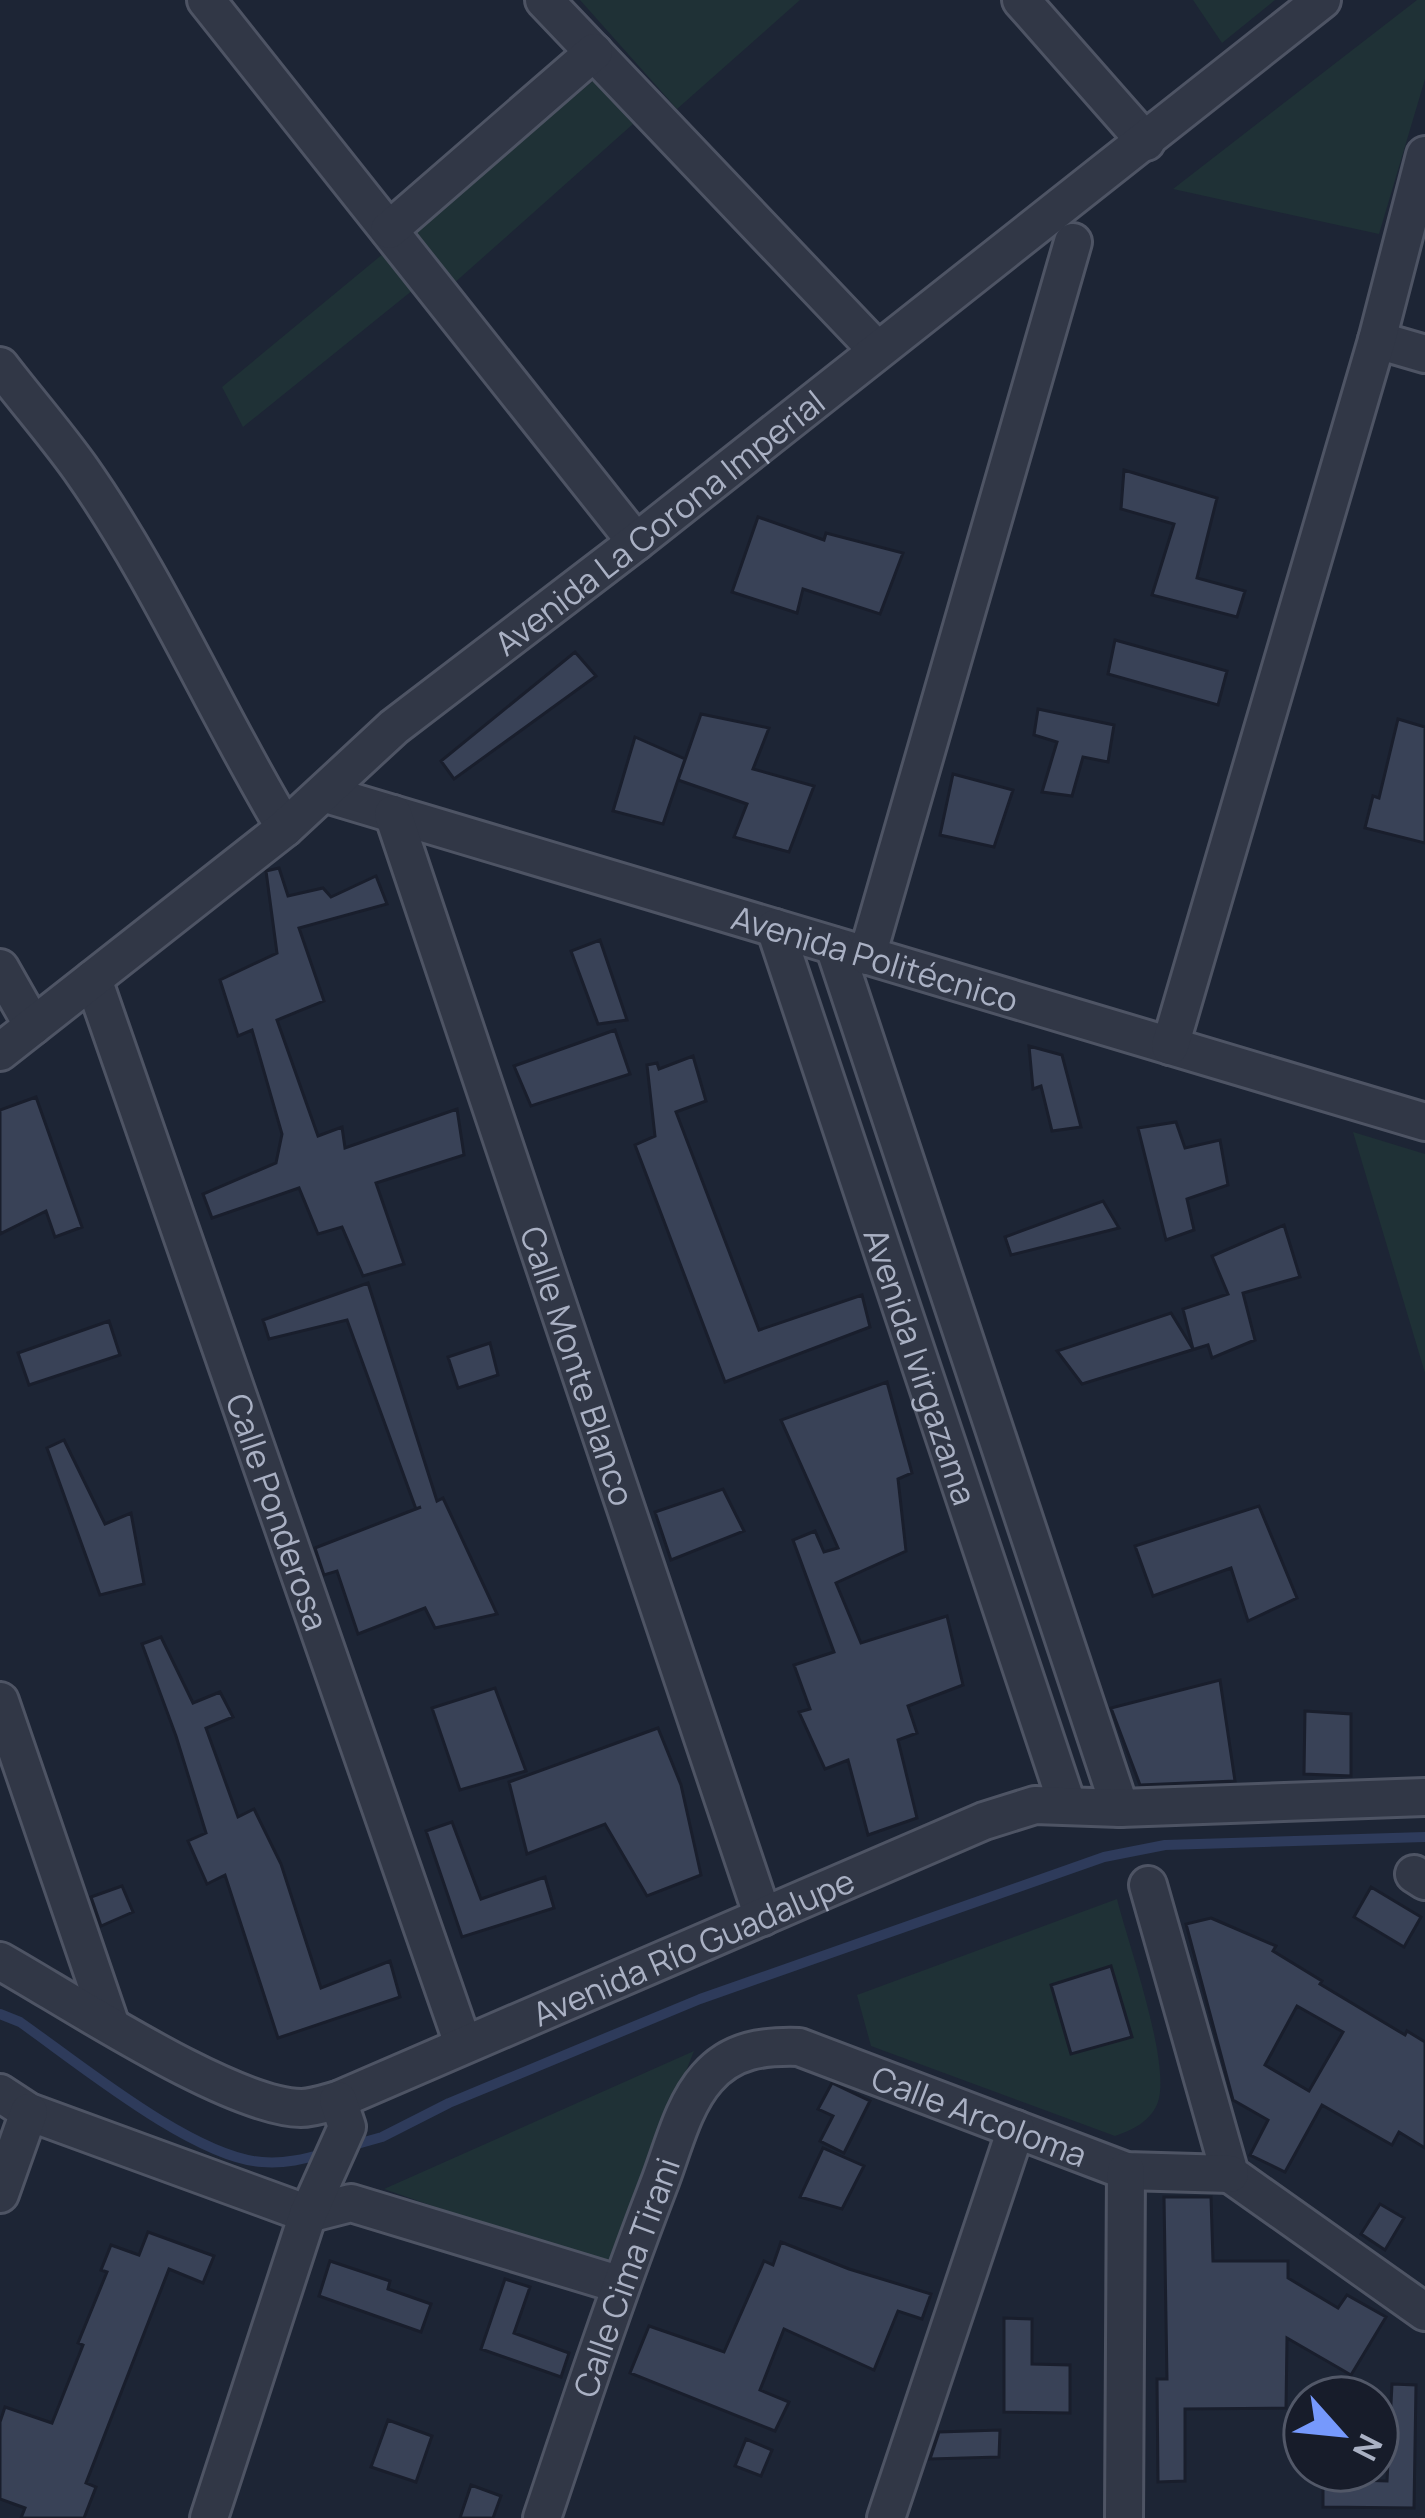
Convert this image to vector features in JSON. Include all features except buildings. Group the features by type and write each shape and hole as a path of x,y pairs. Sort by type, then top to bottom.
{"street":[{"path":"206,0 636,542"},
{"path":"544,0 877,350"},
{"path":"1021,0 1146,142"},
{"name":"Avenida La Corona Imperial","path":"0,1052 285,828 394,727 636,542 1322,0"},
{"path":"388,230 593,52"},
{"path":"1170,1046 1377,340 1425,155"},
{"path":"850,951 1072,242"},
{"path":"1377,340 1425,354"},
{"path":"0,366 81,470 144,573 285,828"},
{"name":"Avenida Politécnico","path":"326,794 1425,1122"},
{"name":"Calle Monte Blanco","path":"393,814 763,1917"},
{"name":"Avenida Ivirgazama","path":"775,928 1066,1804"},
{"name":"Avenida Ivirgazama","path":"850,951 1120,1808"},
{"path":"0,968 33,1027"},
{"name":"Calle Ponderosa","path":"93,979 463,2044"},
{"path":"0,1701 110,2023"},
{"name":"Avenida Río Guadalupe","path":"0,1961 240,2092 343,2114 463,2044 984,1821 1035,1805 1120,1808 1425,1797"},
{"path":"1148,1885 1230,2174 1425,2312"},
{"name":"Calle Arcoloma","path":"735,2055 766,2046 799,2047 1126,2171 1230,2174"},
{"name":"Calle Cima Tirani","path":"542,2518 621,2284 689,2108 707,2078 735,2055"},
{"path":"0,2194 15,2102 308,2214 352,2203 621,2284"},
{"path":"209,2518 343,2114"},
{"path":"886,2518 1016,2129"},
{"path":"1124,2518 1126,2171"}],"shaded area":[{"path":"580,0 800,0 677,109"},
{"path":"1193,0 1275,0 1222,43"},
{"path":"1417,0 1425,0 1425,79 1379,234 1173,189"},
{"path":"593,81 633,124 452,285 408,233"},
{"path":"384,253 413,290 243,427 222,387"},
{"path":"1353,1132 1425,1154 1425,1373"},
{"path":"1117,1899 1159,2060 1158,2102 1135,2128 1115,2136 871,2046 857,1995"},
{"path":"694,2051 608,2267 384,2189"}],"waterway":[{"path":"350,2146 382,2137 449,2103 700,1999 1104,1857 1165,1845 1425,1837"},
{"path":"0,2014 20,2022 137,2106 204,2144 262,2162 326,2153"}]}
